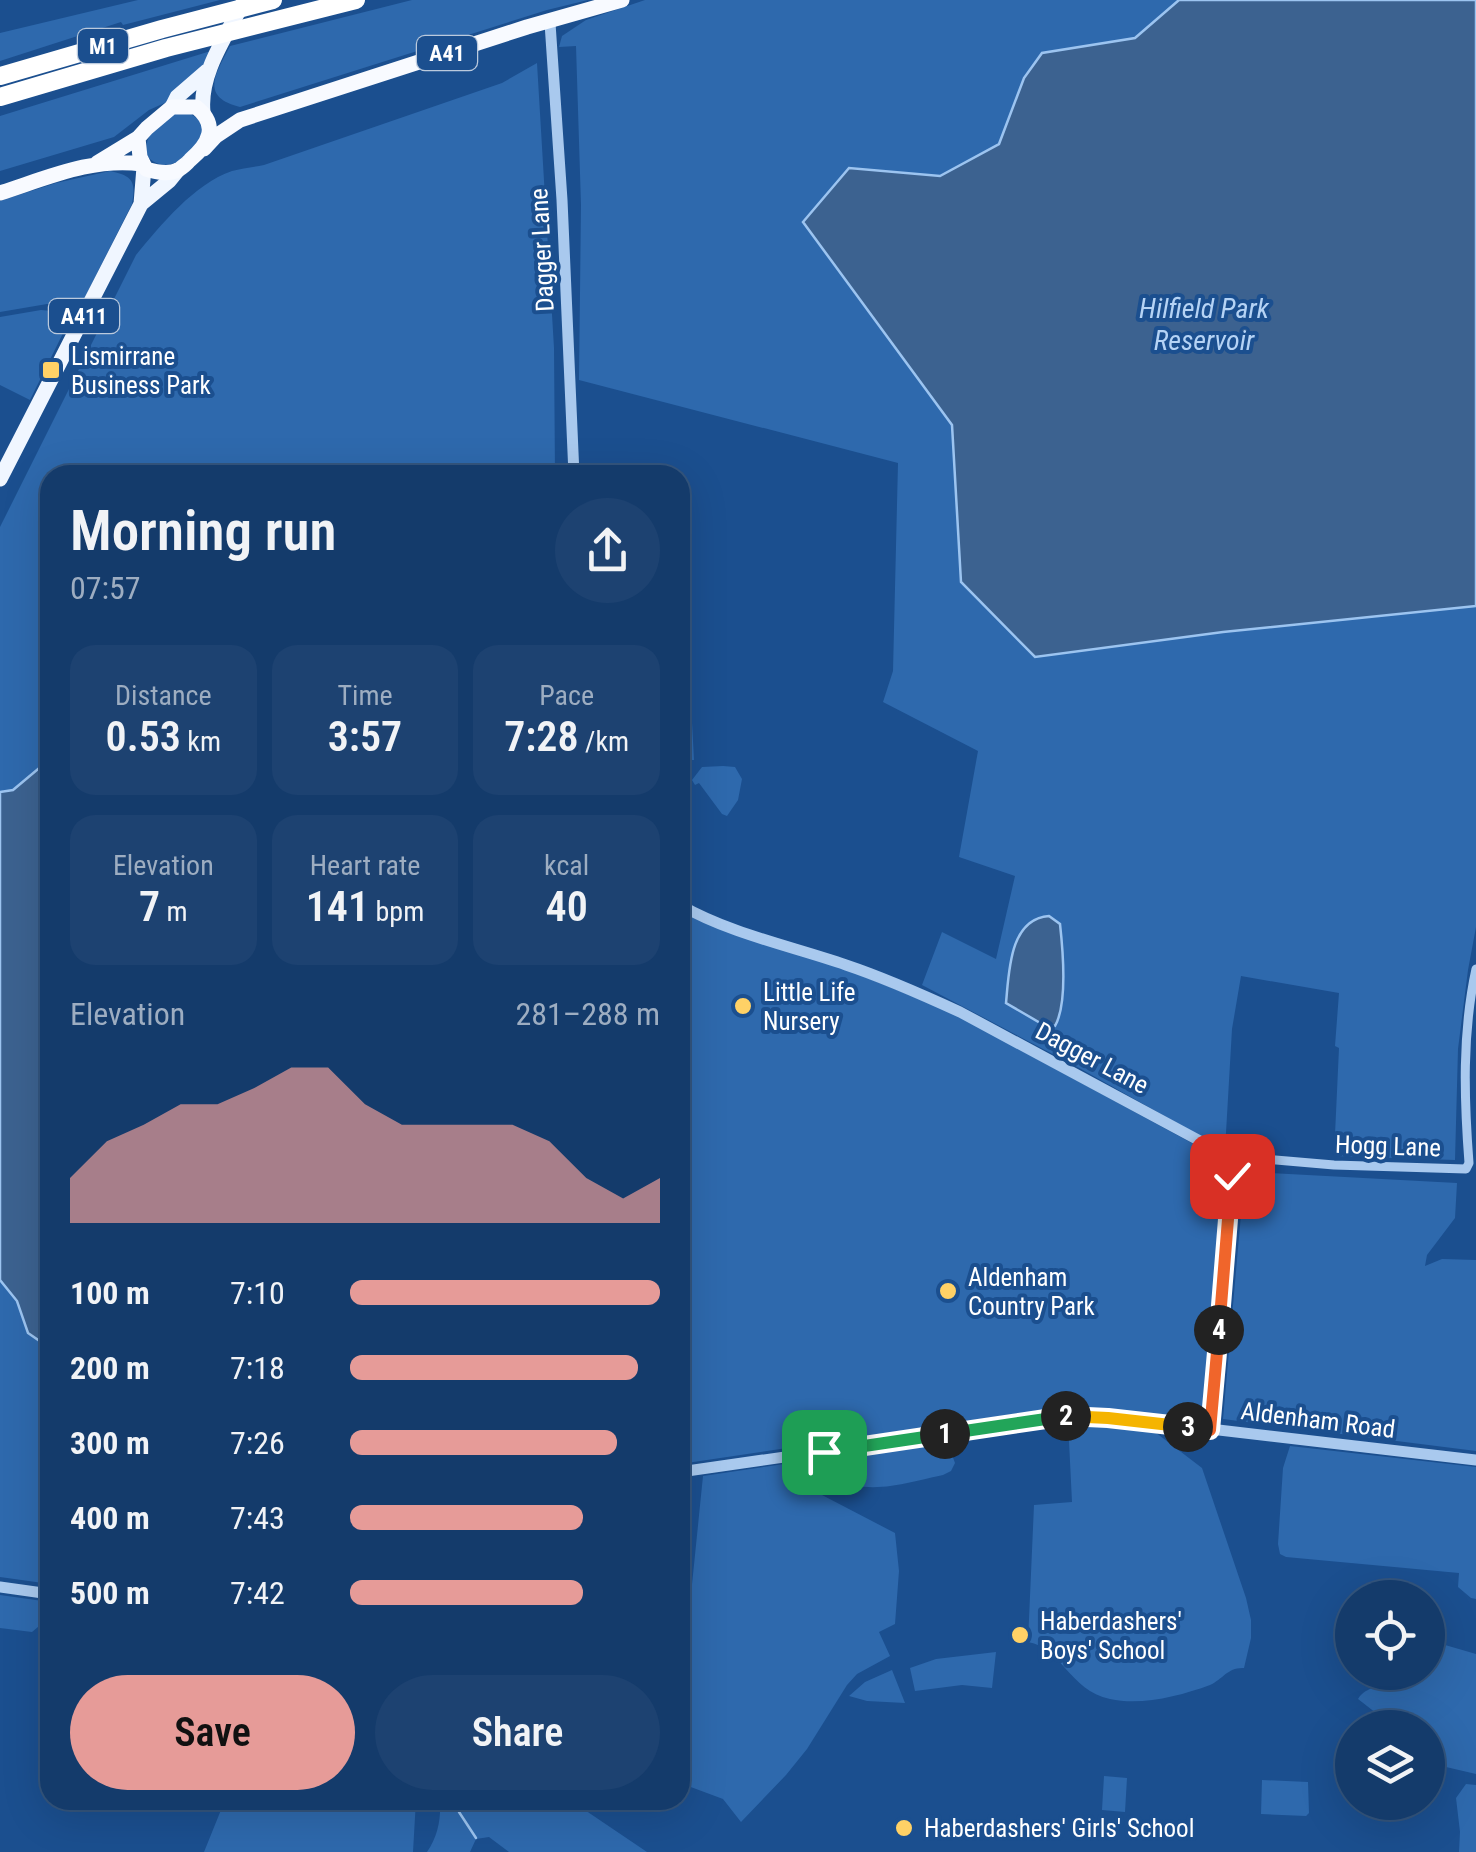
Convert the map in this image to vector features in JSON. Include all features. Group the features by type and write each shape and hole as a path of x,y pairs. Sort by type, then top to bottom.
{"highway":[{"name":"M1","path":"0,76 249,2 273,0"},
{"name":"M1","path":"0,97 240,28 356,0"},
{"name":"A41","path":"204,148 240,120 622,0"},
{"path":"0,192 97,163 120,161 158,172 178,170 204,148 210,134 204,114 192,106 172,107 138,138 97,163"},
{"name":"A41","path":"204,114 240,120"},
{"path":"138,138 143,165"}],"main road":[{"path":"204,114 201,95 210,68 249,2"},
{"path":"172,107 210,68"},
{"name":"A411","path":"142,204 143,165"},
{"name":"A411","path":"0,479 142,204 178,170"}],"street":[{"name":"Dagger Lane","path":"550,22 556,77 574,465"},
{"name":"Dagger Lane","path":"690,910 730,928 849,966 960,1012 1200,1140 1230,1165"},
{"name":"Hogg Lane","path":"1230,1165 1252,1158 1466,1170 1469,1162 1464,1074 1476,969"},
{"path":"1210,1430 1230,1165"},
{"name":"Aldenham Road","path":"690,1471 1069,1416 1476,1460"},
{"path":"0,1587 40,1593"}],"shaded area":[{"path":"138,0 220,0 123,25 121,22 0,61 0,33"},
{"path":"412,0 588,0 240,107 227,103 215,90 216,75 230,46"},
{"path":"645,0 1476,0 1476,927 1458,1049 1455,1160 1334,1156 1339,993 1241,976 1232,1029 1225,1150 922,985 942,932 996,959 1015,876 959,857 978,751 883,702 893,671 898,463 579,380 581,205 576,46 559,47 562,36 586,20","holes":["1032,922 1062,949 1006,1003 1015,945"]},
{"path":"214,50 207,63 169,101 149,110 114,137 0,171 0,116"},
{"path":"537,63 554,348 555,465 40,465 40,1583 0,1577 0,527 136,255 192,195 232,171 264,165 502,83"},
{"path":"174,114 191,114 200,122 202,134 185,158 166,165 156,163 147,156 147,142 153,131"},
{"path":"110,171 131,181 132,204 81,305 47,304 0,312 0,201"},
{"path":"41,310 73,313 30,400 0,385 0,317"},
{"path":"690,685 694,760 690,760"},
{"path":"702,767 735,767 742,779 738,800 727,816 692,780"},
{"name":"Aldenham Country Park","path":"690,913 951,1012 1210,1153 1221,1165 1225,1177 1206,1419 1067,1406 690,1463"},
{"path":"1245,1169 1457,1183 1455,1218 1427,1255 1425,1266 1442,1259 1476,1260 1476,1451 1223,1419"},
{"path":"1068,1421 1151,1429 1202,1468 1251,1620 1244,1668 1234,1669 1210,1685 1186,1693 1147,1701 1122,1701 1096,1694 1049,1652 1028,1642 1034,1505 1072,1502"},
{"path":"947,1441 955,1463 943,1475 891,1486 863,1487 851,1484 838,1471 836,1456"},
{"path":"1290,1446 1476,1467 1476,1599 1458,1587 1459,1573 1280,1554 1283,1468"},
{"path":"818,1459 829,1485 822,1495 895,1533 899,1571 895,1624 879,1632 890,1656 857,1674 847,1685 807,1749 741,1822 723,1799 690,1787 690,1604 703,1476"},
{"path":"0,1595 40,1601 40,1625 32,1632 0,1628"},
{"path":"1445,1645 1476,1654 1476,1774 1445,1767 1445,1710 1372,1710 1358,1699 1366,1691 1445,1690"},
{"path":"996,1652 992,1688 962,1685 915,1691 910,1668 936,1659"},
{"path":"892,1670 905,1703 849,1696 865,1682"},
{"path":"1104,1776 1127,1778 1125,1812 1102,1810"},
{"path":"1262,1780 1308,1782 1309,1813 1261,1814"},
{"path":"1466,1784 1476,1785 1476,1852 1459,1852 1456,1798"},
{"path":"221,1810 415,1810 413,1852 204,1852"},
{"path":"440,1810 585,1810 647,1852 509,1852 489,1837 476,1839 470,1852 427,1852"}],"water":[{"name":"Hilfield Park Reservoir","path":"1179,0 1476,0 1476,606 1223,632 1035,657 961,582 952,425 803,222 849,168 940,176 999,144 1024,78 1042,53 1135,38"},
{"path":"40,767 40,1341 28,1333 17,1301 0,1280 0,792 13,790"},
{"path":"1049,916 1060,924 1063,962 1062,1004 1055,1026 1042,1024 1006,1003 1010,963 1019,937 1036,919"}],"waterway":[{"path":"459,1810 476,1838"}],"place":[{"name":"Lismirrane Business Park","path":"51,370"},
{"name":"Little Life Nursery","path":"743,1006"},
{"name":"Aldenham Country Park","path":"948,1291"},
{"name":"Haberdashers' Boys' School","path":"1020,1635"},
{"name":"Haberdashers' Girls' School","path":"904,1828"}],"route":[{"path":"824,1452 1069,1416 1210,1430 1232,1176"}]}
